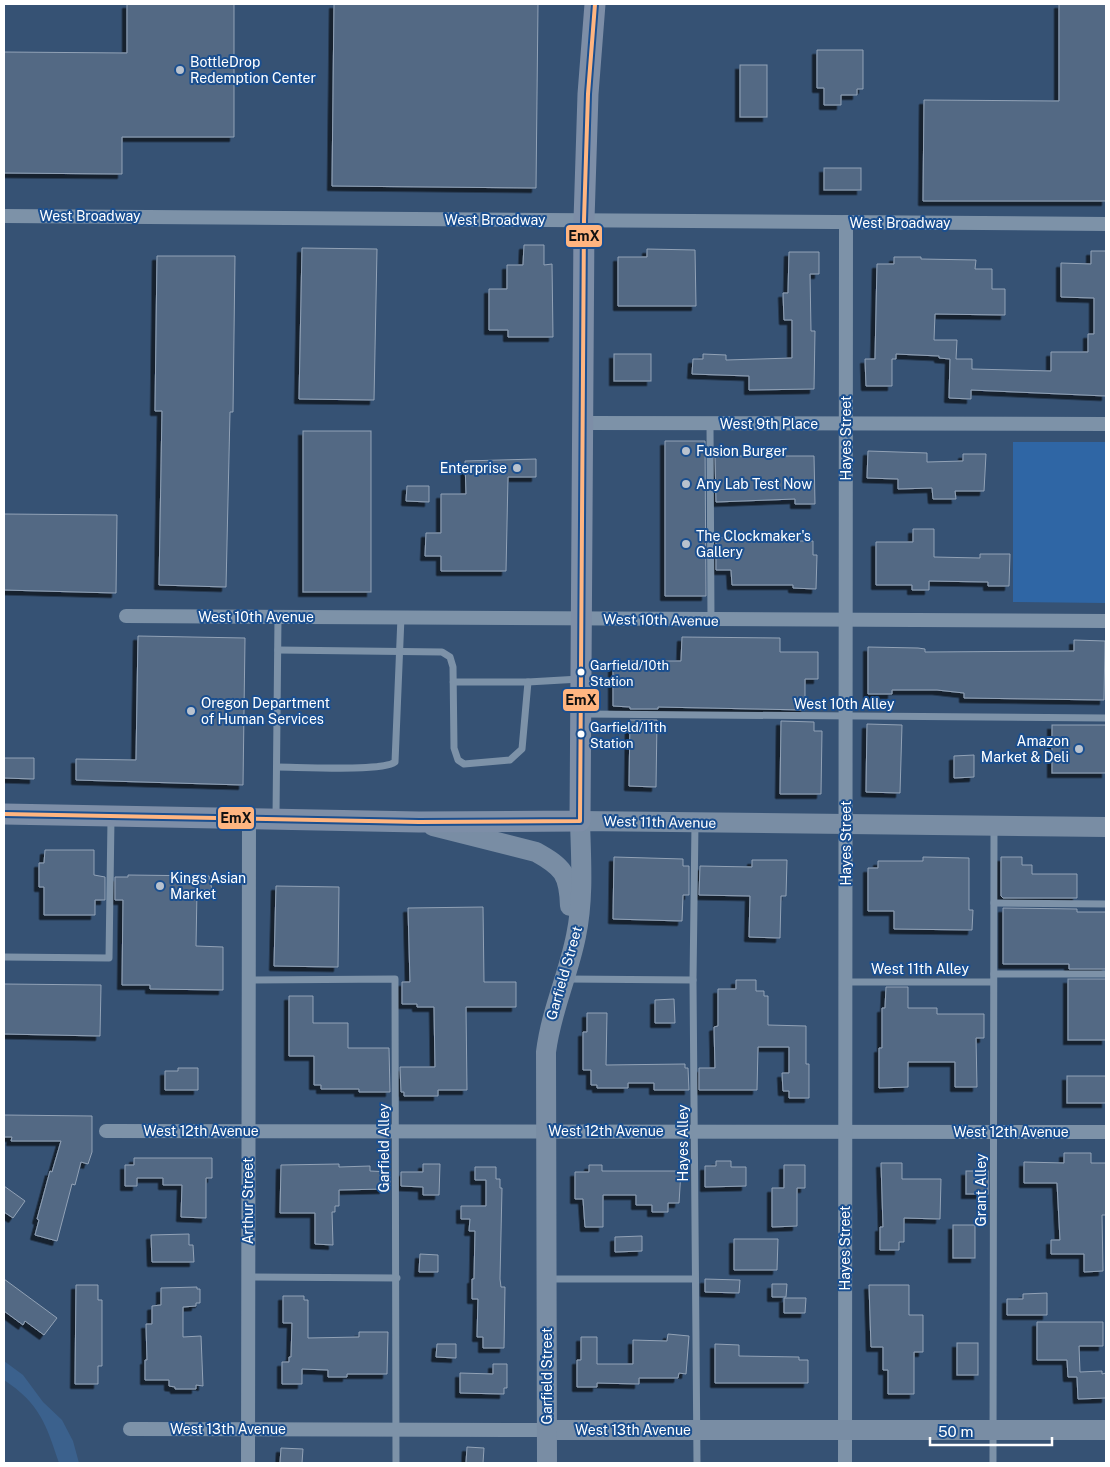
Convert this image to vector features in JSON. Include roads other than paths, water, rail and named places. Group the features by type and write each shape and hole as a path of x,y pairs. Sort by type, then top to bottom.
{"main road":[{"name":"Garfield Street","path":"547,1463 546,1052 549,1027 572,950 580,914 584,220 588,94 595,4"},
{"name":"West 11th Avenue","path":"4,814 419,822 580,821 1106,827"},
{"path":"419,822 536,852 557,864 570,885 572,950"},
{"name":"West 13th Avenue","path":"547,1430 1106,1430"}],"street":[{"name":"West Broadway","path":"4,216 1106,224"},
{"name":"Hayes Street","path":"845,1463 846,222"},
{"name":"West 9th Place","path":"582,423 1106,424"},
{"name":"West 10th Avenue","path":"126,616 1106,621"},
{"name":"Arthur Street","path":"248,1463 249,819"},
{"name":"West 12th Avenue","path":"106,1131 1106,1132"},
{"name":"West 13th Avenue","path":"130,1429 396,1428 547,1430"}],"lane":[{"path":"710,424 711,620"},
{"path":"276,819 278,617"},
{"path":"277,767 390,767 396,762 401,617"},
{"path":"278,650 442,652 450,657 453,682 454,748 458,760 464,764 510,760 522,749 528,682"},
{"path":"453,682 528,682 581,679"},
{"name":"West 10th Alley","path":"581,714 1106,718"},
{"path":"4,957 109,958 111,816"},
{"name":"Hayes Alley","path":"695,822 693,980 696,1131 697,1463"},
{"name":"Grant Alley","path":"993,1463 994,826"},
{"path":"994,903 1106,904"},
{"name":"West 11th Alley","path":"846,982 1106,974"},
{"path":"563,978 693,980"},
{"name":"Garfield Alley","path":"248,980 395,979 396,1463"},
{"path":"249,1277 397,1278"},
{"path":"547,1279 696,1279"}],"place":[{"name":"BottleDrop Redemption Center","path":"180,70"},
{"name":"Fusion Burger","path":"686,451"},
{"name":"Enterprise","path":"517,468"},
{"name":"Any Lab Test Now","path":"686,484"},
{"name":"The Clockmaker's Gallery","path":"686,544"},
{"name":"Garfield/10th Station","path":"581,672"},
{"name":"Oregon Department of Human Services","path":"191,711"},
{"name":"Garfield/11th Station","path":"581,734"},
{"name":"Amazon Market & Deli","path":"1079,749"},
{"name":"Kings Asian Market","path":"160,886"}]}
